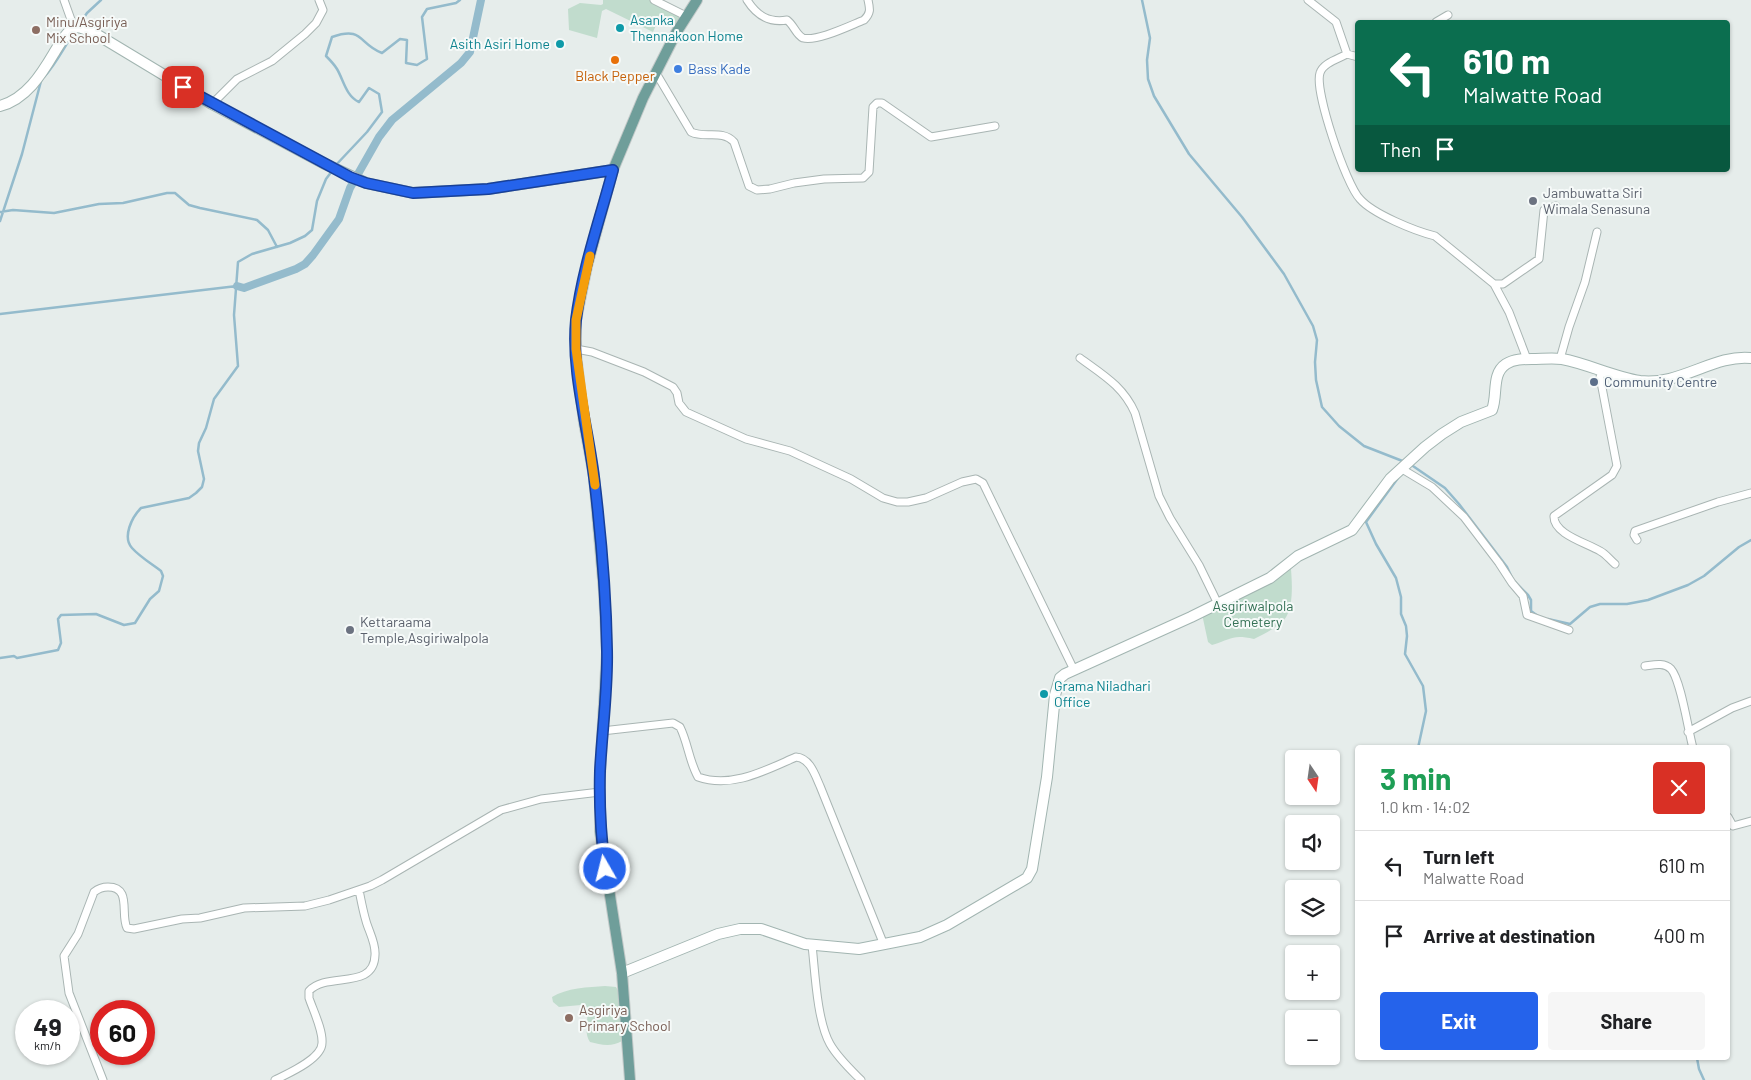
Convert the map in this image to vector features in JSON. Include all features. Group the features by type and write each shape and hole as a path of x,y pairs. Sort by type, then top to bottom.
{"main road":[{"path":"630,1080 622,973 600,831 602,731 607,652 604,591 594,477 584,422 576,349 576,320 587,266 613,170 643,98 696,0"}],"street":[{"path":"64,0 74,28"},
{"path":"212,104 237,79 272,61 316,24 323,10 319,0"},
{"path":"654,0 686,16"},
{"path":"747,0 753,10 766,18 777,22 787,20 798,34 804,38 825,35 864,20 869,16 868,0"},
{"path":"1308,0 1336,22 1347,54"},
{"path":"1439,20 1448,14"},
{"path":"74,28 84,29 96,34 212,104 350,177 366,183 413,193 488,189 613,170"},
{"path":"0,106 12,103 28,90 48,64 61,41 74,28"},
{"path":"1355,56 1347,54 1325,65 1320,71 1318,81 1347,179 1360,199 1376,212 1424,234 1435,236 1494,284 1509,312 1527,359"},
{"path":"656,73 690,132 698,135 722,135 729,137 734,142 750,186 757,190 824,179 862,178 869,172 873,107 877,103 882,103 931,137 995,126"},
{"path":"1494,284 1503,284 1539,259 1544,210 1556,206"},
{"path":"1560,359 1584,282 1597,232"},
{"path":"576,349 592,352 644,372 673,387 677,393 679,403 686,412 746,439 790,450 851,479 883,498 897,502 908,502 926,498 962,482 976,479 983,483 1074,670"},
{"path":"622,973 718,934 740,929 761,929 805,944 859,949 920,937 947,925 1027,878 1032,869 1047,777 1055,695 1060,678 1270,578 1298,556 1352,530 1390,479 1442,434 1461,422 1492,410 1495,402 1498,372 1506,364 1516,360 1560,359 1639,381 1656,382 1677,378 1707,366 1744,357 1751,358"},
{"path":"1080,358 1123,392 1129,401 1135,413 1159,496 1199,566 1218,604"},
{"path":"1602,371 1600,377 1617,466 1612,475 1554,516 1554,522 1557,527 1570,536 1602,552 1615,564"},
{"path":"1402,469 1432,487 1464,517 1523,596 1527,615 1569,630"},
{"path":"1637,540 1634,535 1635,531 1718,502 1751,493"},
{"path":"1645,666 1662,664 1670,669 1677,679 1692,745"},
{"path":"1688,732 1732,708 1751,701"},
{"path":"602,731 673,723 680,727 684,734 692,764 698,777 705,779 731,780 749,777 796,757 802,757 808,762 820,786 884,945"},
{"path":"103,1080 69,993 64,956 78,934 94,892 99,887 119,889 123,894 125,902 125,922 127,928 134,929 182,919 200,918 244,908 305,906 359,890 382,880 501,810 541,799 600,792"},
{"path":"1730,822 1732,826 1751,821"},
{"path":"274,1080 313,1058 320,1051 322,1037 309,998 313,987 324,982 356,978 367,974 372,969 375,954 359,890"},
{"path":"812,945 824,1029 830,1043 840,1058 861,1080"}],"green space":[{"path":"603,0 654,0 686,16 679,30 658,21 653,32 606,9 602,11 597,38 569,30 568,9 580,3 601,5"},
{"name":"Asgiriwalpola Cemetery","path":"1288,567 1291,569 1292,595 1284,620 1254,639 1236,637 1212,645 1208,642 1202,614"},
{"path":"605,986 616,987 619,992 623,1039 618,1043 610,1045 590,1042 587,1034 587,1008 581,1005 559,1007 553,1002 552,997 571,990"}],"waterway":[{"path":"79,25 87,13 101,0"},
{"path":"335,166 367,132 382,112 379,94 369,88 359,102 348,92 337,69 326,56 332,37 342,34 356,35 382,53 400,39 407,40 406,63 417,65 427,59 422,17 427,9 456,3 460,0"},
{"path":"237,286 244,288 296,269 305,264 313,255 339,219 350,188 379,137 392,120 461,63 470,52 481,0"},
{"path":"1142,0 1150,38 1147,60 1148,79 1154,96 1189,154 1242,217 1284,274 1313,326 1317,340 1316,380 1322,407 1339,426 1364,446 1405,462"},
{"path":"44,77 56,62 73,34"},
{"path":"0,221 22,154 41,81"},
{"path":"0,658 14,656 17,658 58,650 61,643 58,619 61,615 96,614 124,625 135,623 150,599 159,591 163,576 161,571 132,548 128,538 129,527 134,516 141,508 189,498 202,487 204,479 198,451 199,443 206,428 214,399 238,366 234,315 238,262 252,254 290,243 305,236 312,230 317,201 326,179 332,171"},
{"path":"0,212 13,210 54,213 99,204 123,203 167,193 175,193 189,205 257,220 268,230 277,247"},
{"path":"0,314 237,286"},
{"path":"1410,464 1445,488 1459,504 1507,567 1513,580 1528,595 1531,600 1531,611 1538,616"},
{"path":"1398,478 1366,522 1376,544 1396,578 1401,597 1401,614 1406,626 1405,654 1423,686 1426,711 1419,745"},
{"path":"1548,619 1570,624 1590,607 1600,604 1627,604 1648,600 1688,585 1704,576 1739,547 1751,540"},
{"path":"1697,1060 1704,1080"}],"slow traffic":[{"path":"590,256 576,320 576,349 584,422 595,485"}],"place":[{"name":"Asanka Thennakoon Home","path":"620,28"},
{"name":"Minu/Asgiriya Mix School","path":"36,30"},
{"name":"Asith Asiri Home","path":"560,44"},
{"name":"Black Pepper","path":"615,60"},
{"name":"Bass Kade","path":"678,69"},
{"name":"Jambuwatta Siri Wimala Senasuna","path":"1533,201"},
{"name":"Community Centre","path":"1594,382"},
{"name":"Kettaraama Temple,Asgiriwalpola","path":"350,630"},
{"name":"Grama Niladhari Office","path":"1044,694"},
{"name":"Asgiriya Primary School","path":"569,1018"}],"route":[{"path":"183,87 350,177 366,183 413,193 488,189 613,170 587,266 576,320 576,349 584,422 594,477 604,591 607,652 600,774 600,831 605,869"}]}
